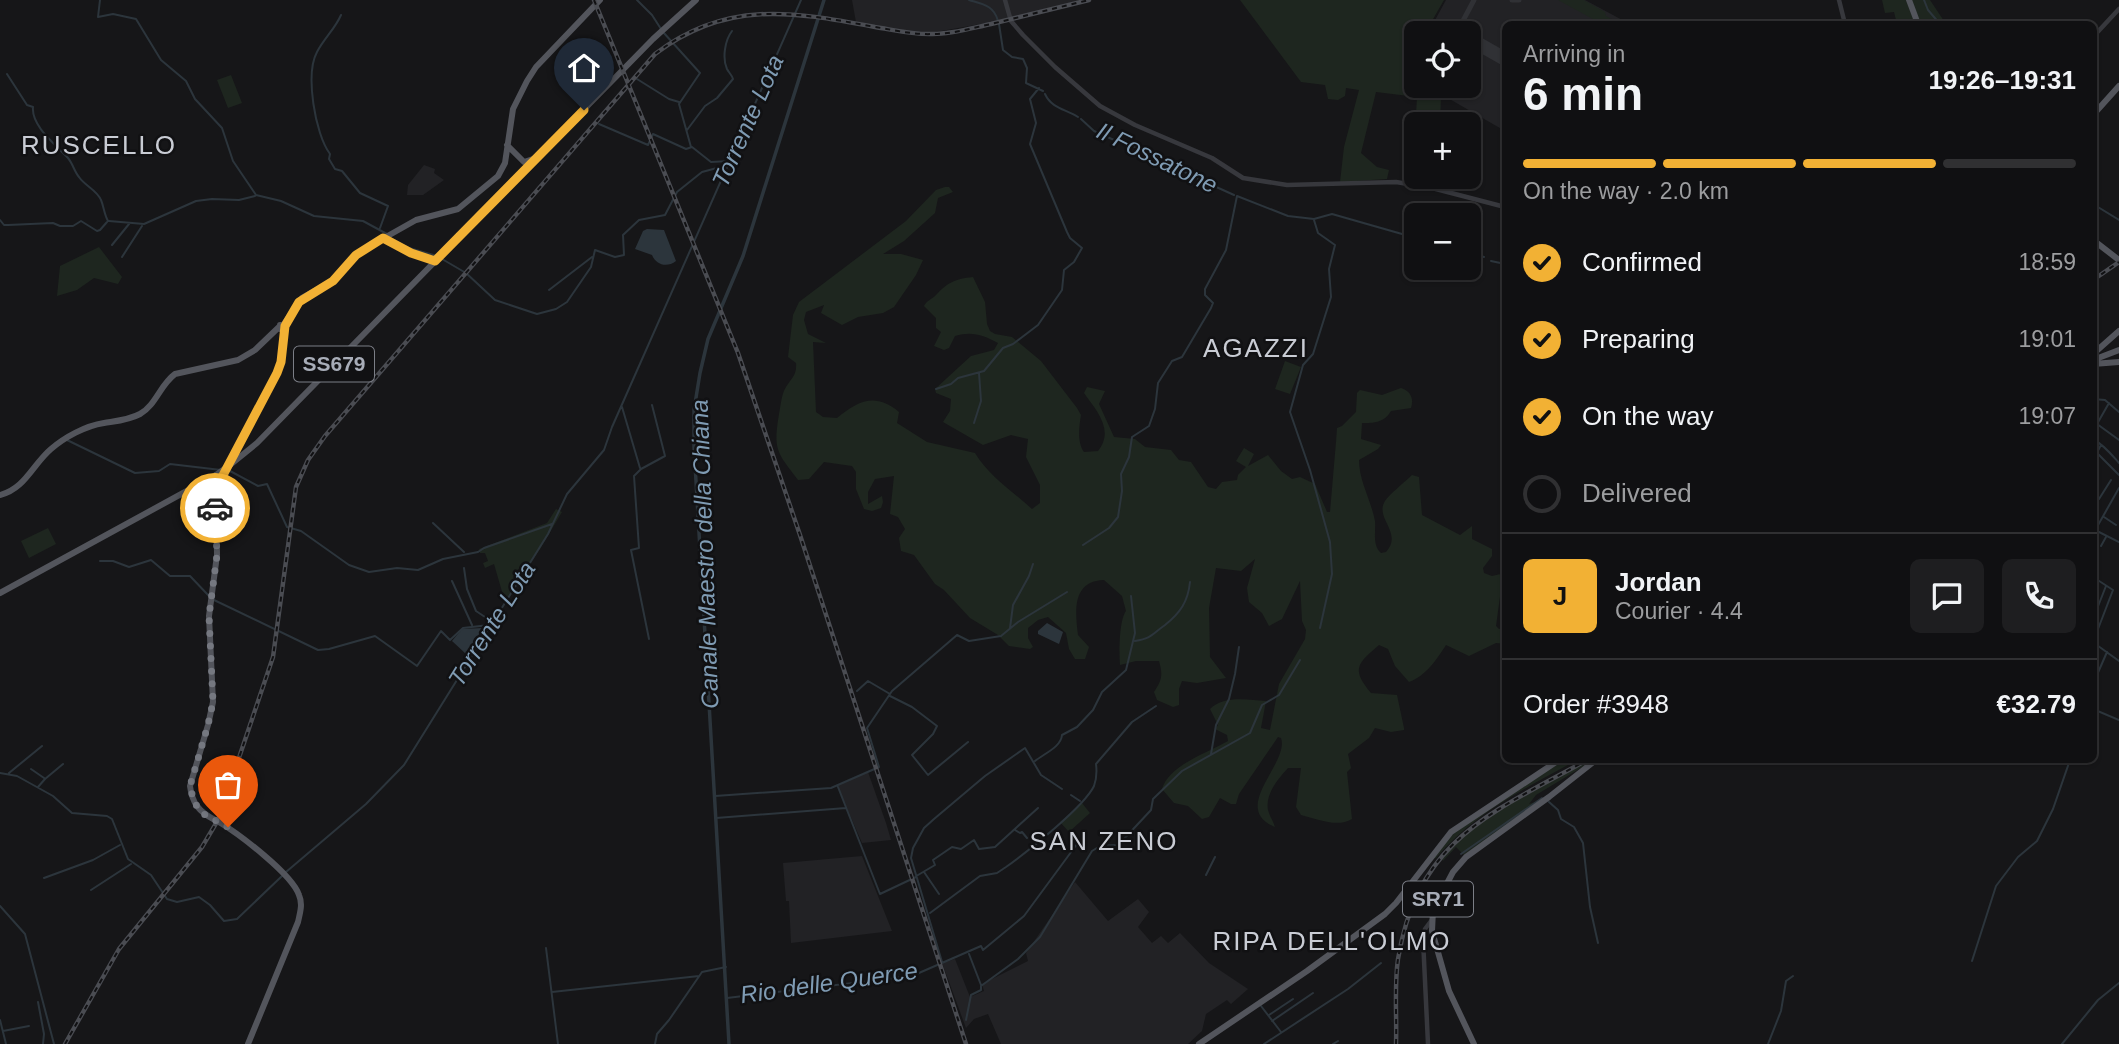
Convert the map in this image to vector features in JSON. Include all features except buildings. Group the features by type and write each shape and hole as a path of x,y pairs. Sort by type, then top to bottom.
{"main road":[{"path":"0,495 26,479 42,458 59,443 91,426 124,419 146,410 175,374 230,363 247,355 282,328 302,298 333,281 356,255 416,220 454,211 482,192 504,167 513,109 531,75 600,0"},
{"name":"SS679","path":"0,593 216,475 257,443 429,267 431,259 442,255 653,39 696,0"},
{"path":"1909,0 1917,21"},
{"path":"2097,111 2119,86"},
{"path":"507,145 524,162 540,155"},
{"path":"387,237 411,253 431,259"},
{"path":"2097,243 2119,260"},
{"path":"248,1044 298,922 300,900 290,882 243,837 198,808 191,795 190,786 213,702 211,597 217,555 215,511 218,488 277,373 281,362 282,328"},
{"path":"2097,350 2119,331"},
{"path":"2097,360 2119,350"},
{"path":"2097,362 2119,362"},
{"path":"1199,1044 1385,914 1451,832 1554,763"},
{"name":"SR71","path":"1474,1044 1448,991 1431,921 1433,910 1445,884 1460,863 1513,821 1569,784 1594,763"}],"street":[{"path":"1005,0 1011,21 1055,67 1100,106 1135,125 1212,158 1243,178 1287,185 1396,181 1502,207"},
{"path":"1839,0 1844,21"},
{"path":"2097,33 2119,9"},
{"path":"1428,1044 1423,939 1425,929 1431,921"}],"shaded area":[{"path":"852,0 1081,0 1003,20 930,33 856,22"},
{"path":"1240,0 1444,0 1432,21 1404,21 1404,95 1376,92 1361,153 1377,167 1389,170 1387,179 1340,182 1344,147 1359,90 1346,88 1345,96 1338,100 1328,99 1325,85 1301,82"},
{"path":"1446,0 1585,0 1624,21 1502,21 1502,129 1481,117 1481,112 1472,112 1448,98 1481,98 1481,21 1435,21"},
{"path":"1558,0 1584,0 1613,20 1596,21"},
{"path":"1882,0 1906,0 1914,21 1896,21 1894,12 1885,13"},
{"path":"1911,0 1930,0 1944,21 1920,21"},
{"path":"231,75 242,103 228,108 217,80"},
{"path":"1417,98 1441,98 1440,112 1416,112"},
{"path":"424,165 435,169 434,173 444,180 423,195 407,195 408,185"},
{"path":"949,187 953,192 938,198 935,213 904,241 883,254 901,254 923,260 894,307 883,313 858,317 842,325 821,313 824,305 806,312 804,320 808,334 826,343 813,342 816,412 823,417 837,418 860,403 882,402 899,412 897,423 927,442 975,453 994,476 1032,509 1040,503 1040,485 1026,457 1028,439 1011,435 983,445 943,422 950,411 951,399 936,393 935,389 971,356 994,350 998,343 982,336 967,334 955,336 949,348 944,350 934,346 941,332 936,328 936,318 924,306 948,284 957,280 973,277 985,302 990,331 1012,337 1041,361 1077,408 1081,415 1079,439 1084,452 1098,451 1105,435 1102,421 1084,393 1087,387 1105,391 1099,404 1114,437 1135,439 1145,447 1171,450 1179,460 1191,462 1208,487 1216,489 1222,482 1237,480 1246,467 1236,461 1244,448 1254,454 1248,466 1268,455 1281,471 1292,479 1300,477 1315,484 1327,512 1330,512 1337,428 1356,412 1357,393 1360,390 1382,395 1401,388 1409,393 1412,399 1411,408 1391,411 1378,422 1362,423 1361,439 1381,445 1359,460 1375,521 1376,546 1381,553 1386,552 1392,539 1383,515 1384,503 1412,475 1419,477 1422,515 1460,535 1472,526 1472,539 1492,549 1492,556 1483,568 1484,573 1492,576 1502,574 1502,597 1496,626 1502,628 1502,644 1496,643 1469,656 1446,645 1426,671 1409,682 1395,666 1388,649 1379,645 1366,657 1359,667 1361,678 1371,693 1397,695 1404,730 1391,732 1375,728 1369,738 1348,754 1351,768 1347,772 1352,819 1334,823 1301,815 1296,807 1301,768 1288,768 1276,782 1268,798 1268,810 1275,827 1262,819 1258,809 1259,797 1281,748 1281,738 1278,737 1239,794 1236,804 1220,798 1209,817 1202,819 1188,806 1174,803 1162,789 1180,766 1228,741 1227,735 1215,729 1218,725 1210,709 1216,705 1236,699 1266,701 1261,728 1270,730 1279,684 1305,639 1300,581 1282,619 1269,626 1262,613 1249,602 1247,588 1255,559 1241,571 1216,568 1209,608 1210,657 1226,678 1197,683 1182,681 1179,705 1173,707 1157,700 1154,692 1161,677 1159,661 1136,661 1120,665 1121,629 1126,611 1122,596 1104,580 1086,586 1076,607 1078,635 1089,647 1085,659 1075,659 1069,649 1066,633 1048,617 1038,620 1028,628 1028,638 1033,647 1030,649 1009,646 998,635 970,618 935,584 914,555 901,551 899,538 905,529 898,517 890,514 894,476 875,479 868,492 868,504 882,496 883,502 881,508 872,511 864,509 856,489 856,472 852,466 824,462 809,479 798,480 785,463 778,450 776,436 783,393 796,370 796,363 788,357 793,315 799,302 906,221 936,190"},
{"path":"664,230 676,261 662,264 652,255 635,249 643,231"},
{"path":"99,247 122,277 118,284 94,278 77,290 57,296 60,266"},
{"path":"1285,361 1301,367 1290,394 1275,389"},
{"path":"556,509 562,512 505,602 494,564 485,568 483,563 488,561 485,553 480,553 479,549 547,523"},
{"path":"48,528 56,544 29,558 21,541"},
{"path":"1047,623 1063,632 1059,644 1038,634"},
{"path":"483,628 466,654 452,641 462,629"},
{"path":"1560,763 1571,763 1520,791 1484,815 1432,859 1449,837 1532,779"},
{"path":"1583,763 1589,763 1536,795 1529,804 1541,800 1464,855 1456,847 1443,861 1457,843 1474,828 1530,792"},
{"path":"868,772 891,840 862,843 837,785"},
{"path":"1082,803 1090,813 1069,832 1060,822"},
{"path":"862,856 892,931 791,943 789,901 786,901 783,863"},
{"path":"1075,882 1108,921 1138,899 1149,912 1138,927 1152,943 1161,936 1168,943 1180,933 1209,963 1248,989 1231,1004 1227,1000 1206,1014 1202,1031 1188,1044 1001,1044 988,1014 974,1019 966,1028 942,963 955,959 970,997 984,991 982,984 1028,961 1026,953"}],"waterway":[{"path":"100,0 98,17 113,14 136,19 161,60 186,81 195,99 222,128 233,161 256,195 281,201 314,216 363,221 387,234"},
{"path":"637,0 661,29"},
{"name":"Torrente Lota","path":"286,872 366,804 404,765 548,534 567,494 604,450 801,0"},
{"name":"Canale Maestro della Chiana","path":"729,1044 694,410 708,339 743,256 824,0"},
{"name":"Il Fossatone","path":"969,0 990,8 998,21"},
{"path":"1924,0 1937,21"},
{"path":"341,15 313,62 313,104 320,133 335,169 342,171 360,193 388,206 380,228"},
{"name":"Il Fossatone","path":"999,24 1003,50 1012,57 1023,59 1027,68 1026,83 1043,91"},
{"path":"687,130 705,106 717,98 733,79 725,65 725,49 732,31"},
{"path":"663,32 700,73 679,104 691,147"},
{"path":"7,74 27,105 33,107 33,114 40,128 68,158 77,175 99,197 108,221"},
{"path":"637,79 669,99 679,102"},
{"path":"936,389 951,384 958,378 984,371 1003,348 1013,344 1038,325 1062,290 1064,270 1074,262 1082,248 1070,238 1030,144 1036,123 1030,99 1039,88"},
{"name":"Il Fossatone","path":"1045,94 1055,106 1078,117"},
{"name":"Il Fossatone","path":"1081,119 1094,131 1123,144 1141,148 1234,195"},
{"path":"599,124 648,145 653,134 686,149 692,147 711,162 730,161"},
{"path":"442,259 466,273 495,300 537,314 556,309 567,302 591,267 595,250 615,257 624,255 623,235 639,220 665,215 677,192 702,172 728,165"},
{"path":"109,221 144,224 196,201 239,200 255,196"},
{"path":"1083,545 1109,528 1118,517 1122,491 1121,474 1129,457 1132,437 1149,426 1155,409 1158,383 1172,361 1182,357 1211,308 1213,303 1205,295 1205,289 1226,250 1237,196 1288,216 1314,219 1332,214 1404,235"},
{"path":"2097,206 2119,220"},
{"path":"0,220 4,225 53,223 60,226 73,226 81,221 97,231 107,222"},
{"path":"1314,220 1318,233 1335,245 1329,269 1331,297 1313,354 1303,365 1290,412 1330,542 1332,574 1320,628"},
{"path":"112,245 129,224"},
{"path":"122,257 142,226"},
{"path":"390,238 409,248 437,256"},
{"path":"549,290 592,257"},
{"name":"Il Fossatone","path":"1491,261 1502,263"},
{"path":"974,423 981,401 979,373"},
{"path":"2097,399 2105,400 2119,412"},
{"path":"2109,403 2097,424 2119,440"},
{"path":"649,639 631,550 639,548 634,476 665,456 652,405"},
{"path":"622,407 640,468"},
{"path":"67,440 135,473 159,471 170,464 221,470"},
{"path":"2097,442 2119,463"},
{"path":"2097,452 2101,445"},
{"path":"2097,453 2119,475"},
{"path":"230,471 258,486 267,484 287,527 301,531 349,565 369,572 397,568 418,570 443,559 478,552 552,524"},
{"path":"2097,498 2099,499 2111,480"},
{"path":"2097,527 2119,488"},
{"path":"2104,517 2116,525"},
{"path":"433,523 464,552"},
{"path":"2097,531 2119,542"},
{"path":"2101,546 2106,537"},
{"path":"100,561 113,561 129,567 151,560 170,576 190,576 209,596"},
{"path":"1010,628 1013,605 1033,564"},
{"path":"464,568 467,589 476,611 491,621"},
{"path":"2097,580 2113,590 2097,632"},
{"path":"452,581 472,625"},
{"path":"1135,641 1151,636 1175,616 1185,601 1190,582"},
{"path":"2097,609 2106,586"},
{"path":"715,796 831,788 879,767 867,728 892,691 957,635 969,641 1001,636 1018,622 1067,592"},
{"path":"1035,761 1056,746 1062,735 1077,727 1093,710 1102,692 1126,670 1135,633 1131,596"},
{"path":"214,600 318,650 375,636 417,666 441,631 450,640 463,628 489,625"},
{"path":"2097,645 2119,661"},
{"path":"1211,754 1216,725 1229,699 1239,647"},
{"path":"2097,675 2107,652"},
{"name":"Rio delle Querce","path":"966,1020 971,995 981,990 981,986 1018,959 1040,937 1092,851 1100,846 1117,845 1123,840 1151,810 1153,799 1182,771 1250,733 1262,705 1279,695 1300,660"},
{"path":"857,691 868,681 890,694"},
{"path":"890,696 912,707 937,726 933,734 912,755 928,775 968,742"},
{"path":"930,913 980,876 997,873 1006,867 1067,817 1094,786 1096,764 1132,722 1156,706"},
{"path":"2097,711 2119,720"},
{"path":"9,773 42,746"},
{"path":"942,962 911,858 913,848 924,828 985,776 1025,748 1041,775 1062,789"},
{"path":"1972,961 1996,886 2018,857 2037,841 2053,809 2069,763"},
{"path":"38,787 63,764"},
{"path":"31,769 44,778"},
{"name":"Torrente Lota","path":"0,773 17,776 53,796 72,813 107,816 112,819 128,859 151,875 167,899 177,902 199,897 224,921 237,919 282,876"},
{"path":"838,787 880,894 916,877"},
{"path":"1071,795 1080,801"},
{"path":"1461,854 1542,798"},
{"path":"1549,802 1558,810 1561,819 1574,827 1583,843 1590,907 1598,943"},
{"path":"716,818 846,808"},
{"path":"918,875 935,865 933,860 952,847 961,849 974,840 979,849 995,847 1038,808"},
{"path":"1015,830 1022,832 1027,838"},
{"name":"Rio delle Querce","path":"727,998 912,976 981,946 983,950 1024,916 1077,844"},
{"path":"44,878 93,860 120,845"},
{"path":"1206,875 1215,857"},
{"path":"91,890 131,864"},
{"path":"924,872 939,894"},
{"path":"1426,893 1429,886"},
{"path":"0,906 25,934 54,1044"},
{"path":"546,948 558,1044"},
{"name":"Rio delle Querce","path":"969,954 981,985"},
{"path":"1264,1044 1348,989 1381,963"},
{"path":"655,1044 657,1034 702,972 726,967"},
{"path":"552,992 699,976"},
{"path":"1768,1044 1781,1011 1786,981 1793,976"},
{"path":"2062,1044 2098,1000 2119,983"},
{"path":"1272,1021 1313,993"},
{"path":"1269,1015 1293,999"},
{"path":"38,1002 44,1034 43,1044"},
{"path":"1261,1006 1281,1032"},
{"path":"0,1020 6,1044"},
{"path":"3,1031 29,1026"},
{"path":"1333,1044 1338,1041"}],"taxiway":[{"path":"1463,21 1474,0"},
{"path":"1512,0 1519,0"}],"runway":[{"path":"1481,45 1502,57"}],"railway":[{"path":"594,0 738,353 966,1044"},
{"path":"65,1044 119,949 202,847 218,820 273,657 296,487 308,460 325,436 655,54 681,37 708,25 760,14 815,17 911,33 940,34 1089,0"},
{"path":"2097,277 2119,262"},
{"path":"1396,1044 1398,959 1408,918 1423,884 1442,857 1464,834 1520,796 1581,763"}],"way so far":[{"path":"215,508 217,555 209,616 213,702 190,786 194,802 202,813 228,827"}],"district":[{"name":"RUSCELLO","path":"99,145"},
{"name":"AGAZZI","path":"1256,348"},
{"name":"SAN ZENO","path":"1104,841"},
{"name":"RIPA DELL'OLMO","path":"1332,941"}],"route":[{"path":"215,508 221,479 277,373 285,326 302,298 333,281 356,255 383,238 411,253 435,261 584,110"}]}
